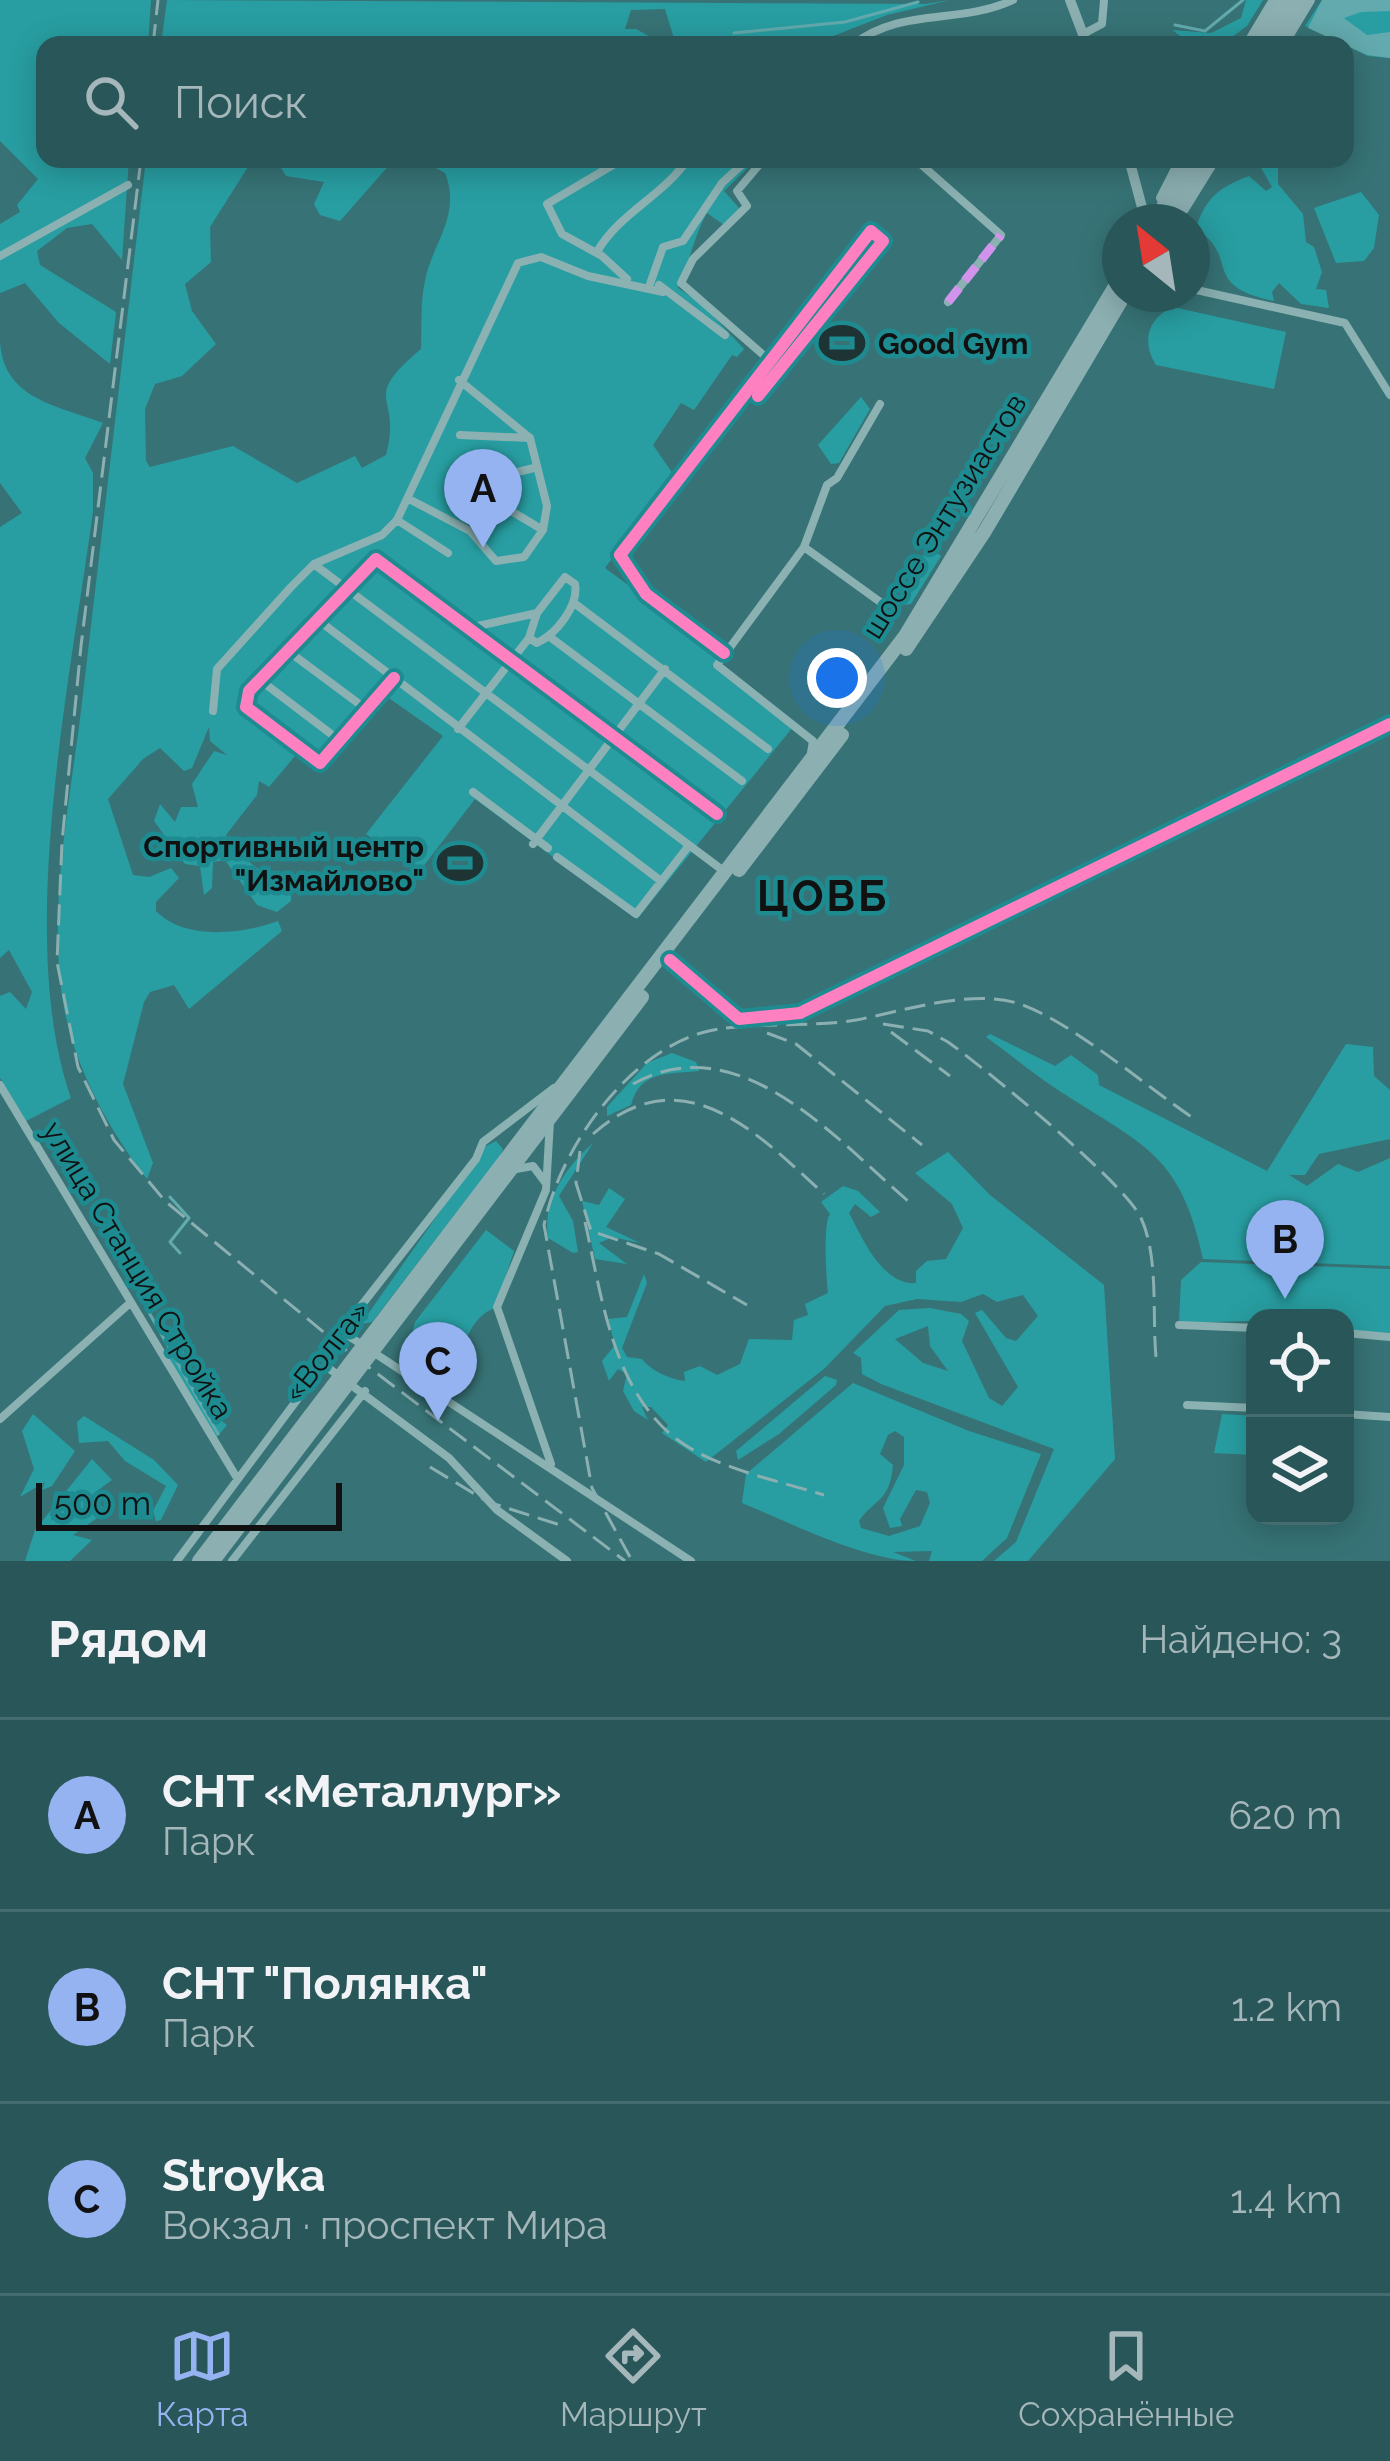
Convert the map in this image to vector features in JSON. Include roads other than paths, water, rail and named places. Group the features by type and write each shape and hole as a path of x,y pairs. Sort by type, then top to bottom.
{"highway":[{"path":"1259,36 1289,2"},
{"path":"1282,36 1289,2"},
{"path":"1161,204 1185,168"},
{"path":"1183,204 1205,168"},
{"name":"шоссе Энтузиастов","path":"502,1172 551,1117 936,609 1104,312"},
{"name":"шоссе Энтузиастов","path":"502,1172 569,1076 940,584 1111,312"},
{"name":"«Волга»","path":"213,1561 502,1172"},
{"name":"«Волга»","path":"199,1561 331,1398"}],"main road":[{"path":"1070,0 1084,36"},
{"path":"1286,36 1298,20 1289,2"},
{"path":"1260,36 1277,25 1279,36"},
{"path":"1131,168 1143,204"},
{"path":"1133,168 1150,187 1170,179"},
{"path":"1158,204 1176,168"}],"street":[{"path":"867,36 887,23 979,14 1013,0"},
{"path":"1088,36 1102,24 1104,0"},
{"path":"608,168 548,204 567,239 597,253 628,280 666,288 725,334"},
{"path":"597,253 637,208 669,188 682,168"},
{"path":"650,284 663,247 683,241 722,183 738,168"},
{"path":"756,168 737,191 747,206 693,259 681,283 769,359"},
{"path":"925,168 1001,236 948,302"},
{"path":"0,256 128,184"},
{"path":"724,652 646,594 619,557 871,231 884,241 758,397"},
{"path":"213,711 217,669 314,564 382,535 397,520 518,263 541,257 587,276 663,292"},
{"path":"1210,293 1345,323 1390,395"},
{"path":"409,499 470,531 496,561 524,557 543,530 547,506 530,438 459,380"},
{"path":"810,761 813,741 717,665 804,547 827,485 837,478 880,404"},
{"path":"460,435 530,438"},
{"path":"509,474 534,468"},
{"path":"474,489 543,530"},
{"path":"397,520 448,553"},
{"path":"804,547 883,604"},
{"path":"394,678 320,763 252,715 245,698 376,559 717,814"},
{"path":"314,564 726,872"},
{"path":"458,729 529,638 537,613 565,577 578,591 574,603 550,637 536,643 529,638"},
{"path":"574,603 768,749"},
{"path":"469,628 537,613"},
{"path":"318,620 661,881"},
{"path":"550,637 742,781"},
{"path":"288,651 366,709"},
{"path":"534,842 665,669"},
{"path":"260,680 339,740"},
{"path":"670,960 739,1019 800,1012 1390,724"},
{"path":"473,792 548,848"},
{"path":"556,857 636,914 688,848"},
{"path":"569,1076 483,1142 476,1159 350,1319 347,1335 691,1561"},
{"name":"улица Станция Стройка","path":"0,1084 237,1478"},
{"path":"551,1117 546,1190 497,1306 552,1466"},
{"path":"495,1136 506,1145 502,1172 533,1166 543,1174 546,1190"},
{"path":"0,1419 130,1303"},
{"path":"1179,1325 1246,1328"},
{"path":"1354,1335 1390,1337"},
{"path":"177,1561 321,1369 337,1369 449,1458 496,1510 567,1561"},
{"path":"232,1561 365,1391"},
{"path":"1187,1406 1246,1408"},
{"path":"1354,1415 1390,1418"},
{"path":"531,1452 541,1437"}],"waterway":[{"path":"1175,25 1205,31 1243,0"},
{"path":"734,33 845,22 918,2"},
{"path":"170,1197 189,1218 170,1242 180,1253"},
{"path":"147,1309 218,1434"}],"railway":[{"path":"154,36 158,0"},
{"path":"140,168 81,646 62,842 57,962 78,1067 114,1140 165,1201 338,1344 625,1561"},
{"path":"630,1557 592,1488 544,1225 552,1196 581,1137 600,1109 647,1062 673,1045 717,1029 837,1022 938,1003 1001,1000 1063,1025 1196,1120"},
{"path":"883,1024 928,1031 948,1042 1053,1127 1129,1201 1141,1218 1150,1250 1156,1357"},
{"path":"891,1032 950,1076"},
{"path":"767,1033 796,1044 922,1145"},
{"path":"633,1084 672,1070 710,1069 747,1078 817,1121 908,1201"},
{"path":"593,1134 626,1111 658,1101 688,1102 745,1127 824,1194"},
{"path":"580,1151 576,1183 591,1231 659,1254 747,1305"},
{"path":"585,1222 614,1344 641,1401 661,1425 685,1445 717,1461 824,1495"},
{"path":"430,1467 488,1502 560,1525"}],"place":[{"name":"Good Gym","path":"842,343"},
{"name":"СНТ «Металлург»","path":"483,548"},
{"name":"Спортивный центр \"Измайлово\"","path":"460,863"},
{"name":"СНТ \"Полянка\"","path":"1285,1299"},
{"name":"Stroyka","path":"438,1421"}],"district":[{"name":"ЦОВБ","path":"823,896"}]}
